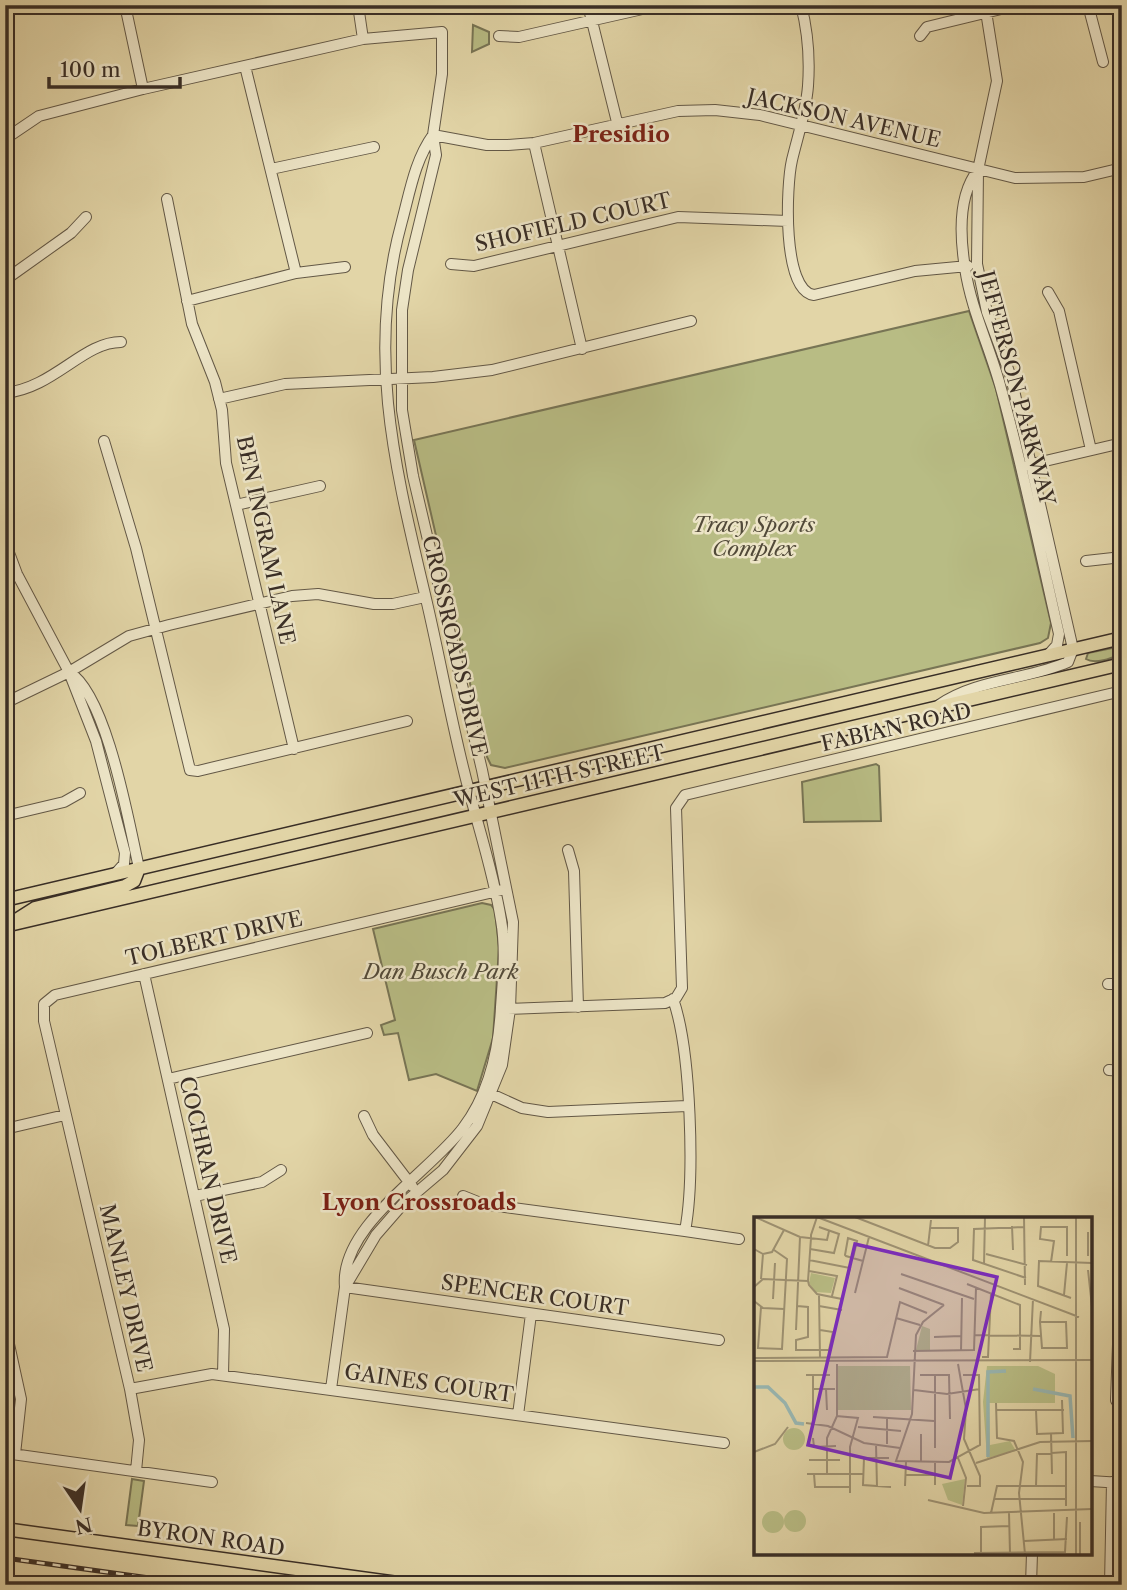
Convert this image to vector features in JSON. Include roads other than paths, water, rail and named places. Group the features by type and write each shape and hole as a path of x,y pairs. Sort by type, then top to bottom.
{"main road":[{"name":"WEST 11TH STREET","path":"5,900 1122,638"},
{"name":"WEST 11TH STREET","path":"8,925 1122,664"},
{"path":"8,925 35,908 125,886 136,877 139,868"},
{"name":"BYRON ROAD","path":"5,1529 412,1585"}],"street":[{"path":"5,10 21,5"},
{"path":"125,5 143,89"},
{"path":"5,139 39,116 143,89 363,39 358,5"},
{"path":"588,5 617,122"},
{"path":"499,36 519,37 660,5"},
{"path":"801,5 810,57 803,125 791,162 788,221 798,285 806,294 814,295 915,271 977,264"},
{"path":"920,36 928,27 986,9 1017,5"},
{"path":"1088,5 1103,62"},
{"name":"JEFFERSON PARKWAY","path":"986,9 997,81 978,170 977,264 987,312 1011,377 1059,634 1057,645 1048,655"},
{"name":"CROSSROADS DRIVE","path":"345,1287 376,1235 417,1192 443,1170 460,1149 488,1093 506,1009 501,890 483,814 485,787 413,476 404,427 400,378 402,310 408,270 436,155 433,135 442,74 442,32 363,39"},
{"path":"245,66 296,273"},
{"name":"JACKSON AVENUE","path":"433,135 487,145 534,143 617,122 678,111 715,110 760,115 1015,178 1053,179 1122,168"},
{"name":"CROSSROADS DRIVE","path":"433,135 421,153 390,262 384,379 395,468 469,791 483,814"},
{"path":"534,143 582,349"},
{"path":"271,169 374,147"},
{"name":"JEFFERSON PARKWAY","path":"978,170 967,184 962,225 965,267 978,321 1026,466 1073,649"},
{"name":"BEN INGRAM LANE","path":"167,199 192,324 219,399 226,463 294,749"},
{"name":"SHOFIELD COURT","path":"451,264 474,266 678,216 788,221"},
{"path":"5,280 71,233 86,217"},
{"path":"187,301 296,273 345,267"},
{"path":"1048,292 1059,311 1091,450"},
{"path":"219,399 285,384 492,370 691,321"},
{"path":"5,393 45,382 102,345 121,342"},
{"path":"104,441 156,628 190,770 198,771 407,721"},
{"path":"1026,466 1122,443"},
{"path":"236,505 320,486"},
{"path":"5,542 17,574 69,672 106,769 125,859 115,874"},
{"path":"1086,561 1122,557"},
{"path":"5,703 69,672 107,646 156,628 292,596 318,594 374,604 425,597"},
{"path":"936,707 964,690 1049,670 1068,662 1073,649"},
{"path":"69,672 78,678 108,736 139,868"},
{"name":"FABIAN ROAD","path":"673,999 682,988 676,817 680,799 693,792 847,759 1122,691"},
{"path":"5,816 64,802 80,793"},
{"path":"568,850 574,871 578,1007"},
{"name":"TOLBERT DRIVE","path":"65,1115 44,1021 44,1004 55,995 501,890"},
{"name":"COCHRAN DRIVE","path":"144,974 225,1329 223,1375"},
{"path":"1108,984 1122,984"},
{"path":"506,1009 665,1003 673,999 682,1024 687,1106 690,1206 685,1231"},
{"path":"168,1079 367,1033"},
{"path":"1109,1070 1122,1071"},
{"path":"488,1093 522,1108 548,1112 687,1106"},
{"name":"CROSSROADS DRIVE","path":"331,1389 345,1287 344,1275 365,1230 384,1205 425,1171 465,1126 488,1093"},
{"path":"5,1129 65,1115"},
{"name":"MANLEY DRIVE","path":"65,1115 130,1388 139,1440 136,1471"},
{"path":"364,1116 373,1135 417,1192"},
{"path":"195,1196 262,1182 281,1170"},
{"path":"463,1196 496,1206 740,1239"},
{"path":"1119,1400 1122,1234"},
{"name":"SPENCER COURT","path":"345,1287 719,1340"},
{"path":"518,1415 531,1314"},
{"path":"5,1326 21,1399 18,1438 10,1454 212,1482"},
{"name":"GAINES COURT","path":"130,1388 192,1375 223,1375 724,1443"},
{"path":"1092,1481 1117,1482 1110,1585"},
{"path":"1031,1585 1032,1555"}],"railway":[{"path":"5,1558 200,1585"}],"district":[{"name":"Presidio","path":"621,134"},
{"name":"Lyon Crossroads","path":"419,1202"}],"park label":[{"name":"Tracy Sports Complex","path":"754,536"},
{"name":"Dan Busch Park","path":"441,971"}]}
